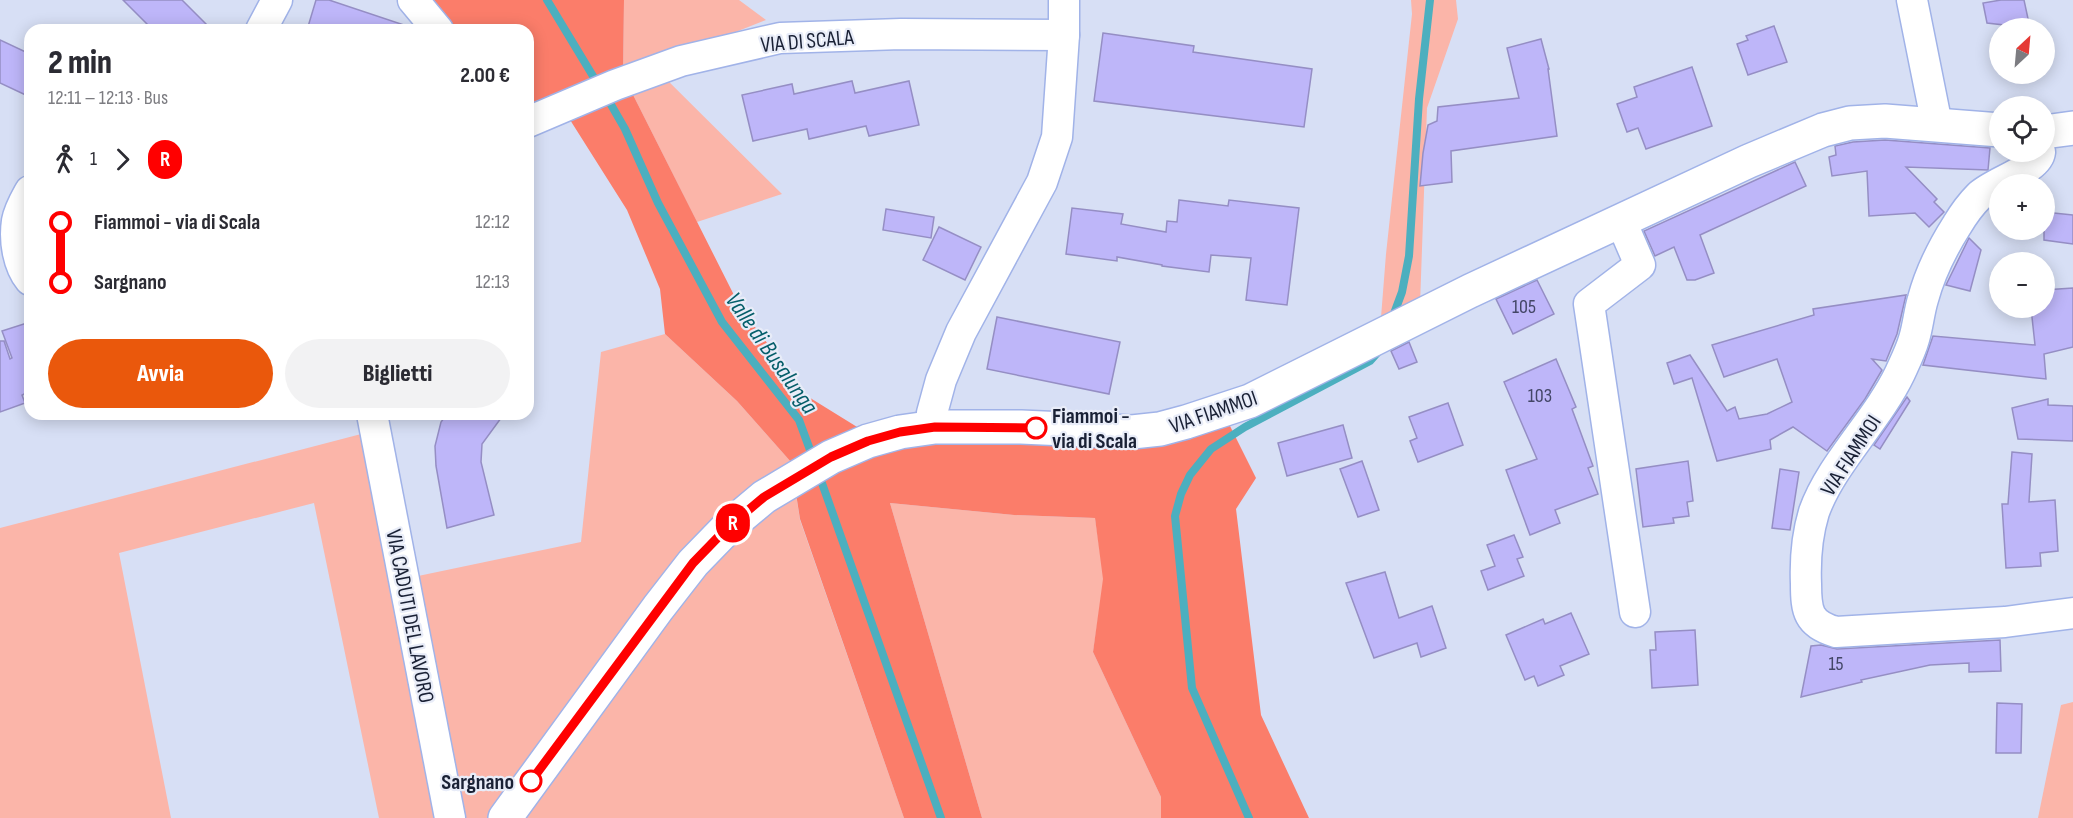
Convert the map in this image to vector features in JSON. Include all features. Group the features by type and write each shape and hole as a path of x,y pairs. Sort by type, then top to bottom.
{"street":[{"path":"264,24 277,0"},
{"path":"413,0 433,24"},
{"path":"935,427 932,413 941,380 961,332 1042,182 1058,137 1064,0"},
{"path":"1912,0 1937,124"},
{"name":"VIA DI SCALA","path":"534,119 615,85 681,61 780,38 901,34 1064,35"},
{"name":"VIA FIAMMOI","path":"505,818 693,563 727,528 764,497 831,457 868,441 900,432 935,427 1021,427 1132,432 1160,429 1250,401 1470,291 1749,160 1823,130 1850,123 1885,121 1989,129"},
{"path":"2055,130 2073,128"},
{"name":"VIA FIAMMOI","path":"2034,162 2026,169 1999,181 1979,195 1941,252 1923,298 1914,340 1900,372 1883,405 1824,490 1815,512 1808,535 1805,562 1806,603 1808,612 1816,622 1825,629 1836,632 2006,622 2073,613"},
{"path":"24,205 9,238 24,272"},
{"path":"1621,220 1640,265 1589,304 1635,612"},
{"name":"VIA CADUTI DEL LAVORO","path":"377,420 450,818"}],"shaded area":[{"path":"422,0 624,0 623,75 740,307 807,396 862,430 1229,424 1256,478 1236,509 1261,715 1309,818 1161,818 1161,797 1093,652 1103,579 1095,518 1014,515 890,503 982,818 904,818 800,519 791,462 737,401 665,334 660,289 627,210 560,104 534,113 534,24 442,24"},
{"path":"624,0 739,0 766,20 652,65 782,194 697,222 623,75"},
{"path":"1411,0 1456,0 1458,19 1427,108 1420,305 1380,330 1412,14"},
{"path":"665,334 737,401 791,462 800,520 904,818 379,818 314,503 119,553 171,818 0,818 0,528 365,433 399,580 581,542 601,352"},
{"path":"890,503 1014,515 1095,518 1104,579 1093,652 1161,797 1161,818 982,818"},
{"path":"2073,702 2073,818 2038,818 2061,705"}],"building":[{"path":"123,0 182,0 206,24 147,24"},
{"path":"316,0 329,0 401,24 309,24"},
{"path":"2024,0 2028,18 1989,18 1989,23 1987,23 1983,3"},
{"path":"1774,26 1787,62 1748,75 1737,44 1748,40 1746,36"},
{"path":"1103,33 1194,46 1193,52 1312,69 1304,127 1094,101"},
{"path":"1541,39 1549,69 1557,136 1451,151 1452,182 1420,186 1428,125 1437,121 1438,107 1519,98 1507,48"},
{"path":"0,40 24,51 24,94 0,83"},
{"path":"1692,67 1712,126 1646,149 1638,128 1627,132 1617,104 1637,97 1634,87"},
{"path":"852,81 855,93 909,81 919,125 869,136 866,126 809,139 807,129 753,141 742,95 792,84 794,94"},
{"path":"1885,140 1989,148 1988,170 1906,167 1937,199 1934,202 1944,212 1929,227 1915,213 1869,216 1867,171 1832,176 1829,157 1836,155 1835,146 1853,142"},
{"path":"1795,162 1806,186 1700,235 1714,273 1695,280 1687,280 1674,247 1655,256 1644,231"},
{"path":"1179,200 1228,206 1229,200 1299,208 1287,305 1246,300 1251,258 1211,255 1209,272 1117,257 1117,261 1066,254 1072,208 1123,214 1121,224 1166,232 1167,221 1177,222"},
{"path":"886,209 934,217 931,238 883,230"},
{"path":"2055,213 2073,215 2073,244 2044,240 2055,240"},
{"path":"939,227 981,247 965,280 923,260"},
{"path":"1969,238 1981,250 1970,291 1946,285"},
{"path":"1537,280 1554,314 1513,334 1496,299"},
{"path":"2073,288 2073,347 2044,354 2046,379 1923,365 1933,336 2035,345 2032,318 2055,318 2055,289"},
{"path":"1906,295 1897,334 1886,361 1872,359 1882,370 1865,399 1827,451 1793,427 1770,440 1771,449 1717,461 1692,378 1674,384 1667,363 1690,355 1727,411 1735,407 1739,419 1767,414 1792,402 1777,359 1724,377 1712,345 1814,315 1813,309"},
{"path":"997,317 1120,342 1109,394 987,369"},
{"path":"24,324 24,394 22,395 24,403 0,412 0,341 4,341 10,359 12,358 2,331"},
{"path":"1409,342 1417,362 1399,369 1391,351"},
{"path":"1556,359 1576,407 1572,409 1593,466 1588,468 1598,494 1555,510 1560,523 1530,535 1506,470 1537,459 1504,382"},
{"path":"1907,397 1910,401 1880,449 1874,445"},
{"path":"2048,399 2048,405 2073,406 2073,441 2018,439 2012,408"},
{"path":"1448,403 1463,445 1418,462 1410,441 1417,438 1409,417"},
{"path":"442,420 500,420 482,444 481,462 494,515 447,528 436,466 435,446"},
{"path":"1343,425 1352,458 1287,476 1278,443"},
{"path":"2012,452 2032,454 2029,502 2055,500 2058,551 2040,553 2041,566 2006,568 2002,504 2008,504"},
{"path":"1362,461 1379,510 1358,517 1340,469"},
{"path":"1688,461 1693,501 1687,502 1689,516 1673,518 1674,523 1643,527 1636,469"},
{"path":"1780,469 1799,472 1790,530 1772,528"},
{"path":"1514,535 1523,557 1517,559 1524,576 1488,590 1481,571 1495,566 1487,545"},
{"path":"1385,572 1399,618 1432,606 1446,648 1421,657 1417,643 1374,658 1346,583"},
{"path":"1571,613 1589,654 1560,666 1564,675 1538,686 1534,676 1525,680 1506,635 1543,619 1545,624"},
{"path":"1695,630 1698,685 1652,688 1650,650 1656,650 1655,632"},
{"path":"2000,640 2001,671 1969,672 1969,663 1930,665 1861,680 1862,682 1801,697 1811,646 1821,645 1837,649"},
{"path":"1997,703 2022,704 2021,753 1996,753"}],"waterway":[{"name":"Valle di Busalunga","path":"547,0 599,86"},
{"path":"1392,319 1402,292 1409,256 1419,99 1430,0"},
{"name":"Valle di Busalunga","path":"606,96 625,129 658,203 722,322 799,420 813,458"},
{"path":"1249,818 1192,688 1175,516 1181,494 1190,475 1211,449 1245,427 1370,361 1378,352"},
{"name":"Valle di Busalunga","path":"818,472 941,818"}],"bus line":[{"name":"R","path":"531,781 693,563 727,528 764,497 831,457 868,441 900,432 935,427 1036,428"}],"place":[{"name":"Fiammoi - via di Scala","path":"1036,428"},
{"name":"Sargnano","path":"531,781"}]}
